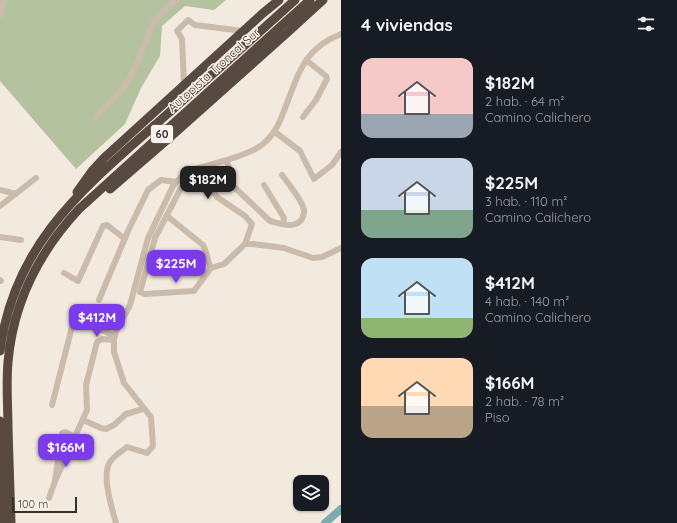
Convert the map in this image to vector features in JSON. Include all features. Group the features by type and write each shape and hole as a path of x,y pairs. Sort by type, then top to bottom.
{"highway":[{"path":"69,206 79,188 104,158 184,84 279,0"},
{"name":"Autopista Troncal Sur","path":"0,351 10,306 24,270 44,236 69,206 104,171 295,0"},
{"name":"Autopista Troncal Sur","path":"10,523 7,386 8,362 14,327 20,304 29,281 50,244 79,209 310,0"},
{"path":"29,281 67,229 85,211 265,54 323,0"},
{"path":"0,421 4,523"}],"street":[{"path":"0,16 4,0"},
{"path":"94,117 124,87 132,75 146,36 157,17 177,0"},
{"path":"184,84 182,39 177,31 188,20 195,25 243,31"},
{"path":"116,523 109,498 107,469 112,458 127,447 147,452 153,446 151,417 143,409 124,383 114,352 114,338 130,305 148,238 176,182 188,172 257,149 268,140 275,132 281,121 306,60 323,42 341,34"},
{"path":"303,117 316,100 327,79 326,76 306,60"},
{"path":"275,132 300,152 314,179 332,165 341,152"},
{"path":"227,160 232,185 270,221 293,225 300,222 304,215 303,207 282,175"},
{"path":"200,167 202,175 217,197 236,209 251,222 252,224 245,244 224,264 211,268 194,291 145,294 140,292 155,238 181,188 192,178 202,175"},
{"path":"0,206 36,178"},
{"path":"98,300 148,190 161,180 176,182"},
{"path":"264,185 284,218 283,224"},
{"path":"0,190 16,194"},
{"path":"167,216 203,245 211,268"},
{"path":"64,273 78,281 103,226 107,225 125,238"},
{"path":"0,236 21,240"},
{"path":"245,244 284,248 313,258 322,258 341,248"},
{"path":"52,405 74,319 77,319 114,338"},
{"path":"49,498 55,481 87,410 86,385 97,342 102,339 114,338"},
{"path":"83,420 100,428 106,429 114,425 126,414 143,409"},
{"path":"55,481 62,433 65,432 75,437"}],"green space":[{"path":"0,0 226,0 214,10 185,6 162,26 160,56 141,88 125,124 76,169 0,81"}],"waterway":[{"path":"325,523 341,509"}]}
